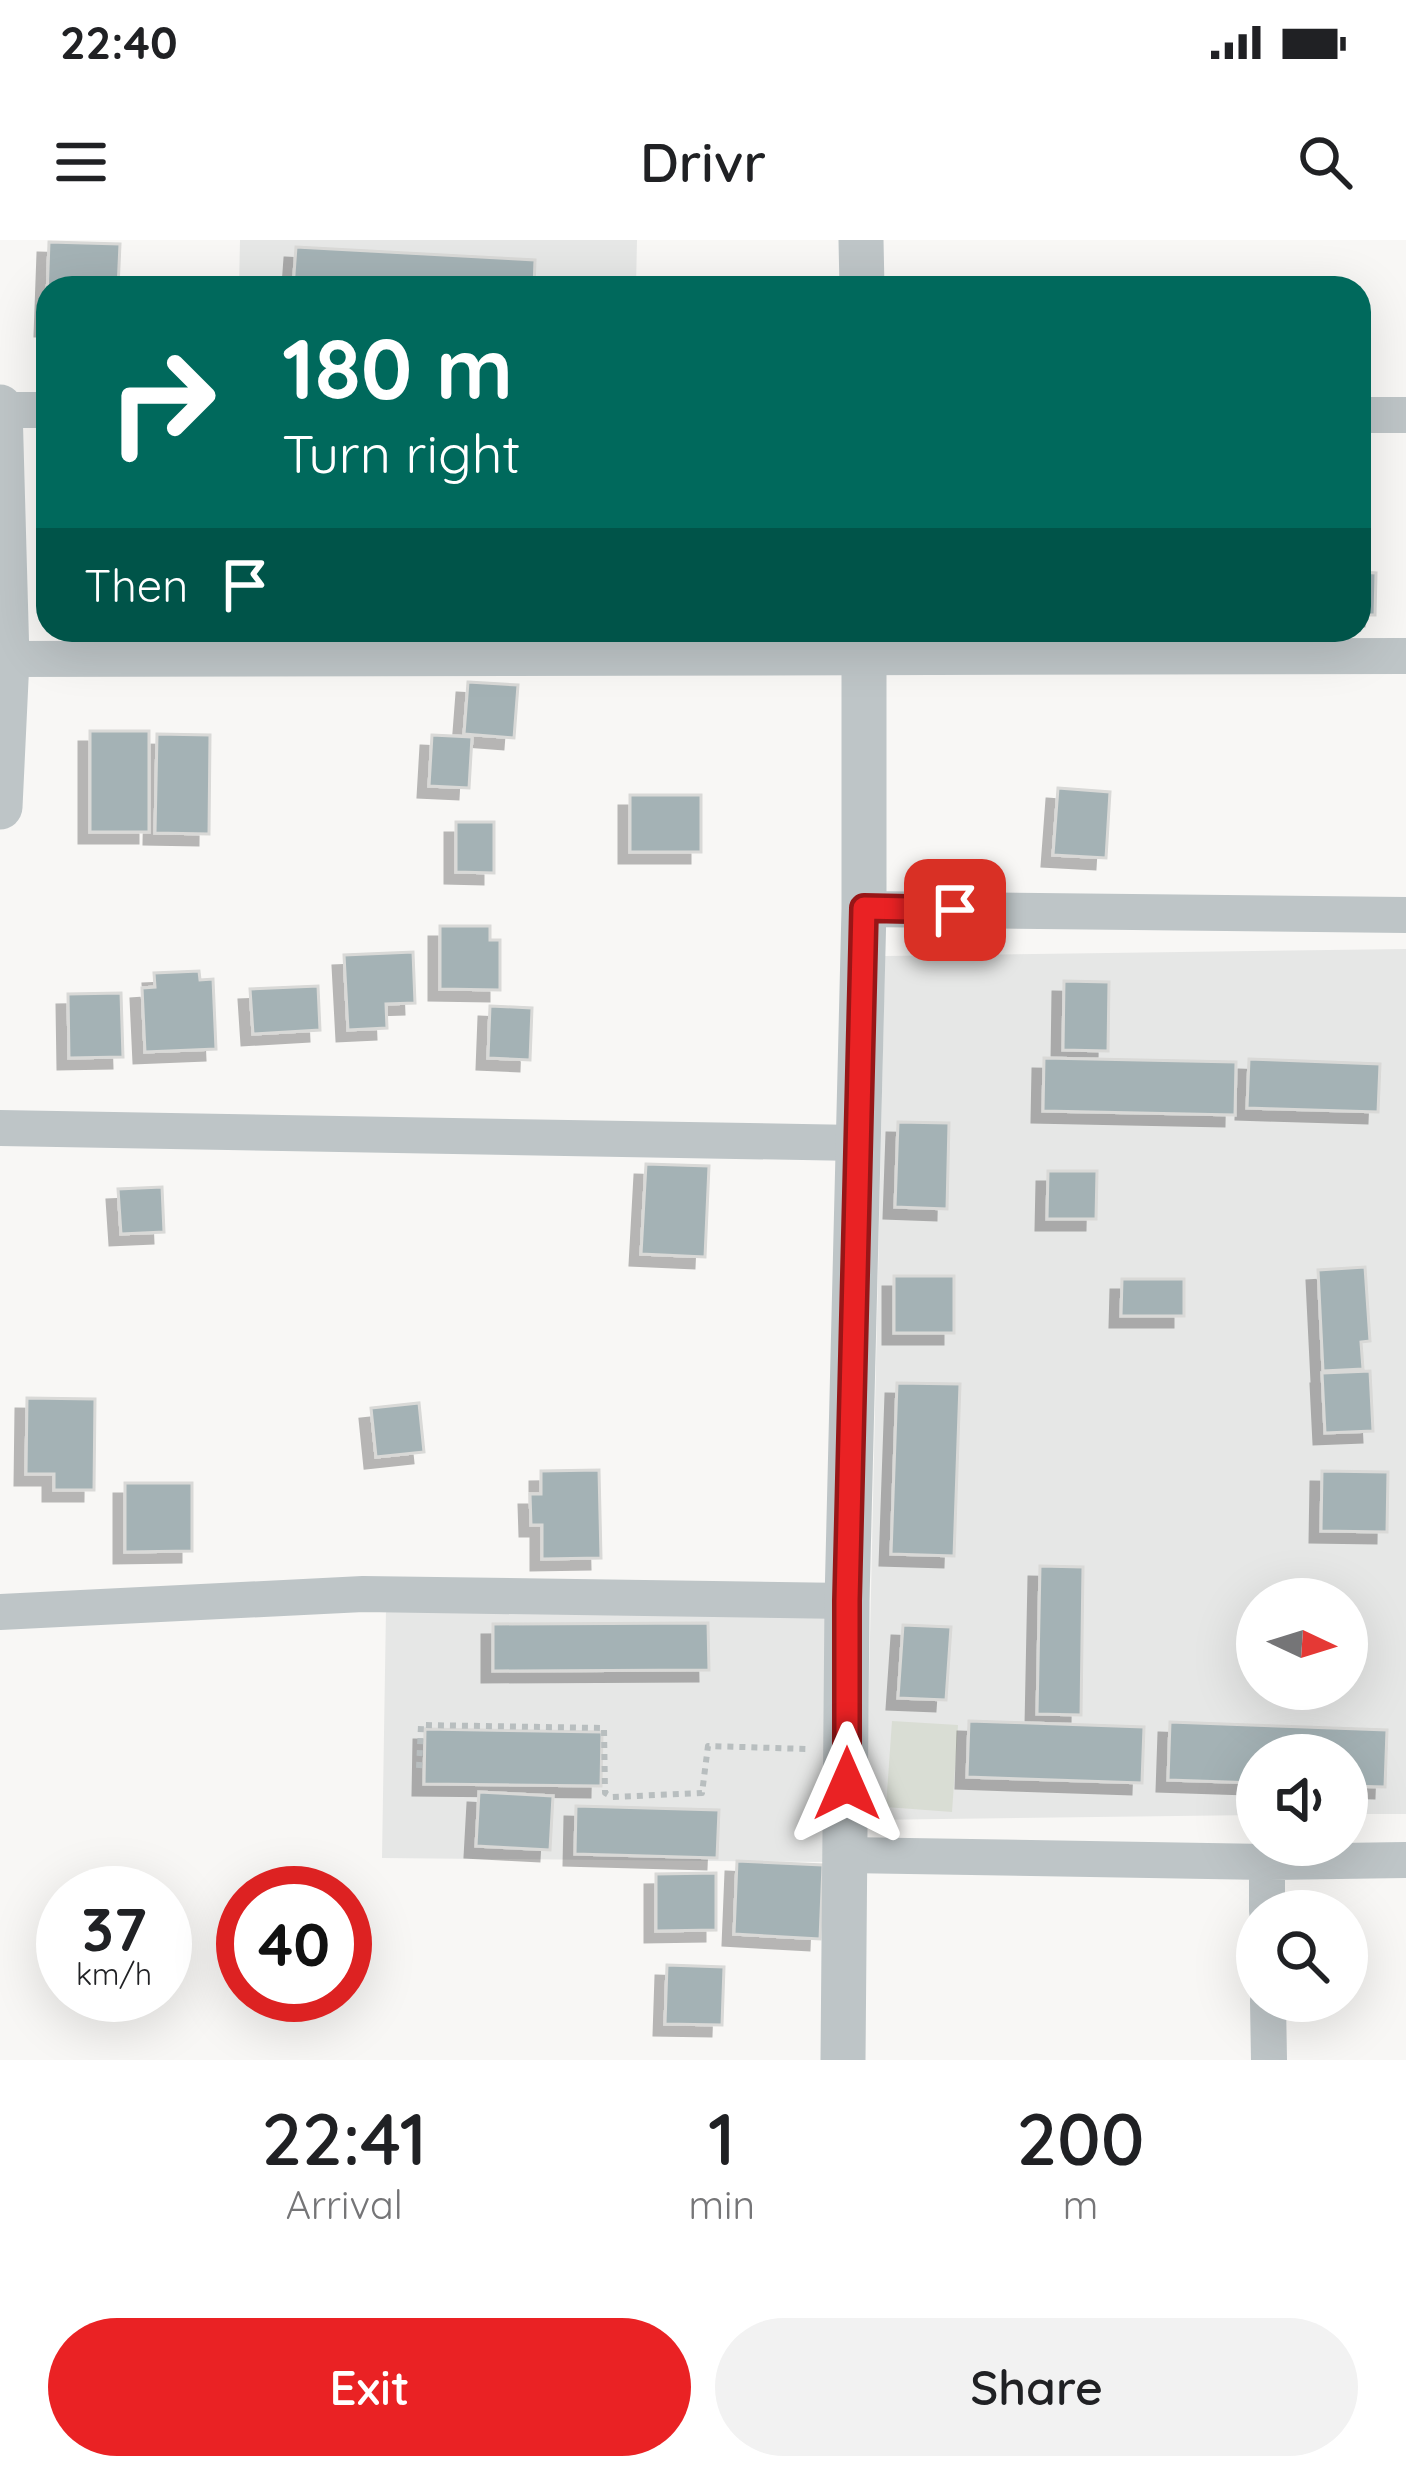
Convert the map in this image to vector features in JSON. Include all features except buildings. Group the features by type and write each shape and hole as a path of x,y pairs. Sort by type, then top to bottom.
{"street":[{"path":"861,240 862,276"},
{"path":"0,807 7,659 0,408 36,410"},
{"path":"1371,415 1406,415"},
{"path":"7,659 864,644 1406,656"},
{"path":"844,2060 847,1601 864,908 864,644"},
{"path":"864,908 1406,916"},
{"path":"0,1128 857,1142"},
{"path":"0,1612 363,1594 847,1601"},
{"path":"846,1855 1236,1861"},
{"path":"1368,1861 1406,1860"},
{"path":"1268,2022 1269,2060"}],"path":[{"path":"419,1768 421,1725 604,1728 605,1793 612,1797 701,1793 707,1746 848,1748"}],"shaded area":[{"path":"240,240 637,240 636,276 239,276"},
{"path":"1406,949 1406,1814 1368,1814 1368,1734 1236,1734 1236,1815 866,1820 885,956"},
{"path":"386,1609 836,1613 832,1862 382,1858"},
{"path":"892,1721 958,1725 952,1812 886,1807"}],"route":[{"path":"847,1784 864,908 955,910"}]}
